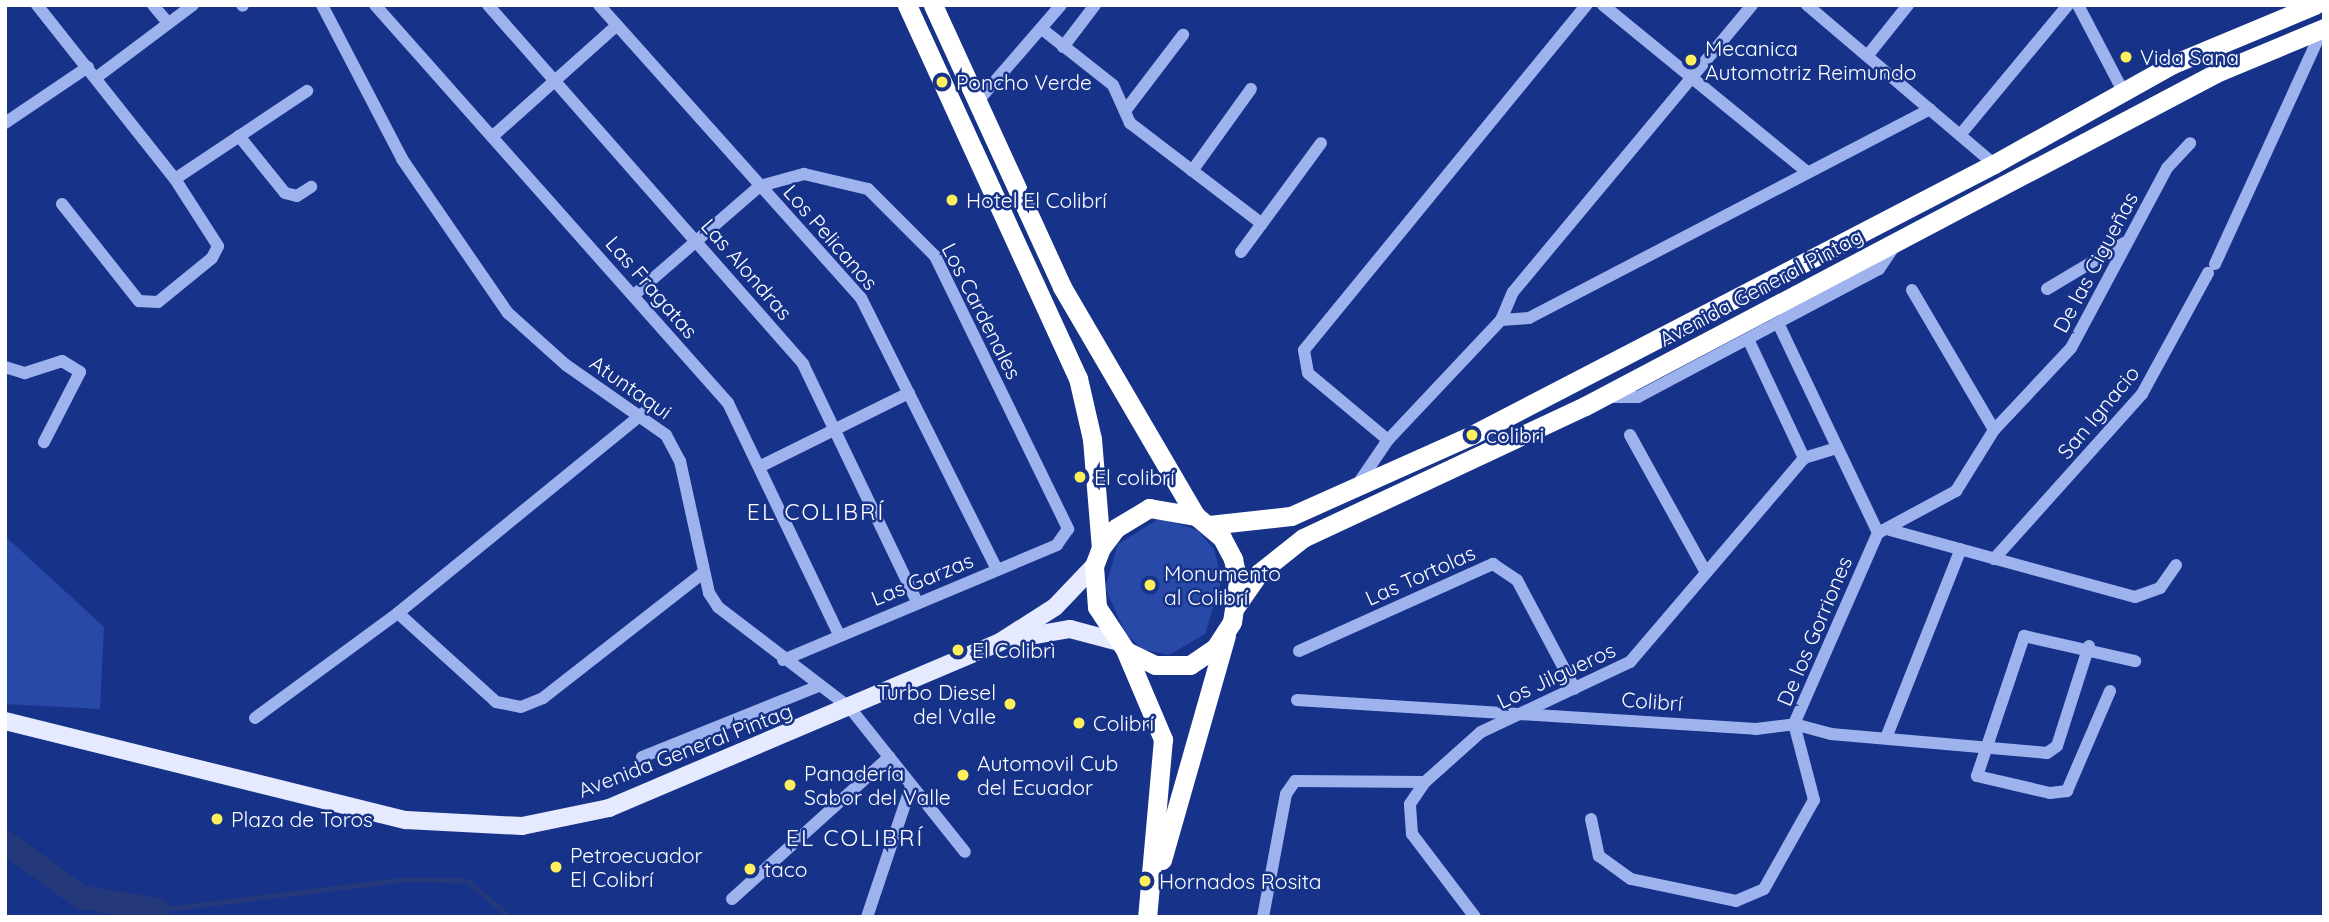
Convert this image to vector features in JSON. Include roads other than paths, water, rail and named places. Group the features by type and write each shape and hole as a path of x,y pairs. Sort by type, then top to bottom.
{"highway":[{"path":"907,5 1078,378 1093,439 1098,557 1097,607 1121,646 1163,739 1147,917"},
{"path":"933,5 1084,327 1203,521 1233,559 1236,606 1151,890"},
{"name":"Avenida General Pintag","path":"1203,521 1265,523 1472,435 1994,164 2123,91 2231,36 2315,5"},
{"name":"Avenida General Pintag","path":"1236,606 1265,566 1303,538 1602,396 2216,73 2324,28"},
{"path":"1098,557 1135,512 1173,508 1203,521"},
{"path":"1121,646 1155,665 1190,665 1226,636"}],"main road":[{"name":"Avenida General Pintag","path":"5,721 406,820 495,828 609,808 1000,642 1055,607 1098,557"},
{"name":"Avenida General Pintag","path":"1000,642 1070,629 1121,646"}],"street":[{"path":"37,5 97,77 175,179 218,246 212,258 158,302 139,301 62,204"},
{"path":"153,5 168,23"},
{"path":"97,77 193,5"},
{"name":"Atuntaqui","path":"322,5 402,159 508,313 566,365 643,413 666,435 680,461 703,573 719,607 783,660 849,708 965,852"},
{"name":"Las Fragatas","path":"375,5 728,403 761,466 839,635"},
{"name":"Las Alondras","path":"488,5 697,240 803,364 916,600"},
{"name":"Los Pelicanos","path":"598,5 861,298 996,569"},
{"path":"977,102 1061,5"},
{"path":"1063,47 1095,5"},
{"path":"1388,440 1308,373 1304,350 1586,5"},
{"path":"1603,5 1690,80 1807,172"},
{"path":"1352,488 1388,440 1501,320 1513,292 1752,5"},
{"path":"1808,5 1994,164"},
{"path":"1868,55 1908,5"},
{"path":"1961,135 2068,5"},
{"path":"2077,5 2123,91"},
{"path":"493,136 617,25"},
{"name":"San Ignacio","path":"1994,559 2141,394 2211,269 2324,28"},
{"path":"1042,29 1113,85 1130,123 1262,224"},
{"path":"1125,111 1183,35"},
{"path":"5,123 88,67"},
{"path":"1192,171 1251,89"},
{"path":"175,179 307,91"},
{"path":"1501,320 1530,318 1930,109"},
{"path":"239,136 285,193 298,196 311,187"},
{"path":"1241,252 1321,142"},
{"name":"De las Cigueñas","path":"1884,531 1956,491 1994,430 2071,348 2167,168 2190,143"},
{"name":"Los Cardenales","path":"761,186 804,174 862,186 928,245 1068,529"},
{"path":"634,295 761,186"},
{"path":"1602,396 1638,397 1748,339 1878,269 1899,239"},
{"path":"2047,289 2125,243"},
{"path":"1912,290 1994,430"},
{"path":"1777,323 1833,449 1884,531 1961,549 2135,597 2160,588 2176,565"},
{"path":"1748,339 1804,458 1833,449"},
{"path":"7,371 62,361 80,372 44,442"},
{"path":"761,466 909,393"},
{"path":"255,718 398,613 643,413"},
{"path":"1630,435 1705,571"},
{"name":"Los Jilgueros","path":"1475,917 1412,834 1410,804 1425,782 1481,732 1630,662 1804,458"},
{"name":"Las Garzas","path":"783,660 916,600 1061,543 1068,529"},
{"name":"De los Gorriones","path":"1591,819 1591,838 1611,871 1682,893 1745,901 1764,889 1814,800 1794,724 1884,531"},
{"path":"1886,738 1961,549"},
{"name":"Las Tortolas","path":"1300,651 1493,564 1517,580 1575,689"},
{"path":"398,613 496,702 521,707 543,698 703,573"},
{"path":"2110,691 2067,791 2050,793 1977,776 1982,747 2024,636 2089,646 2135,660"},
{"path":"1794,724 1886,738 1982,747 2055,749 2089,646"},
{"path":"642,757 819,686"},
{"name":"Colibrí","path":"1297,700 1524,710 1756,729 1794,724"},
{"path":"732,899 889,757"},
{"path":"1263,917 1286,794 1296,781 1425,782"},
{"path":"867,917 911,786"}],"waterway":[{"path":"5,842 81,897 158,910"},
{"path":"158,917 158,910 406,879 468,881 510,917"},
{"path":"2016,917 2039,917"}],"place":[{"name":"Vida Sana","path":"2126,57"},
{"name":"Mecanica Automotriz Reimundo","path":"1691,60"},
{"name":"Poncho Verde","path":"942,82"},
{"name":"Hotel El Colibrí","path":"952,200"},
{"name":"colibri","path":"1472,435"},
{"name":"El colibrí","path":"1080,477"},
{"name":"Monumento al Colibrí","path":"1150,585"},
{"name":"El Colibrì","path":"958,650"},
{"name":"Turbo Diesel del Valle","path":"1010,704"},
{"name":"Colibrí","path":"1079,723"},
{"name":"Automovil Cub del Ecuador","path":"963,775"},
{"name":"Panadería Sabor del Valle","path":"790,785"},
{"name":"Plaza de Toros","path":"217,819"},
{"name":"Petroecuador El Colibrí","path":"556,867"},
{"name":"taco","path":"750,869"},
{"name":"Hornados Rosita","path":"1145,881"}],"district":[{"name":"EL COLIBRÍ","path":"816,512"},
{"name":"EL COLIBRÍ","path":"855,838"}]}
